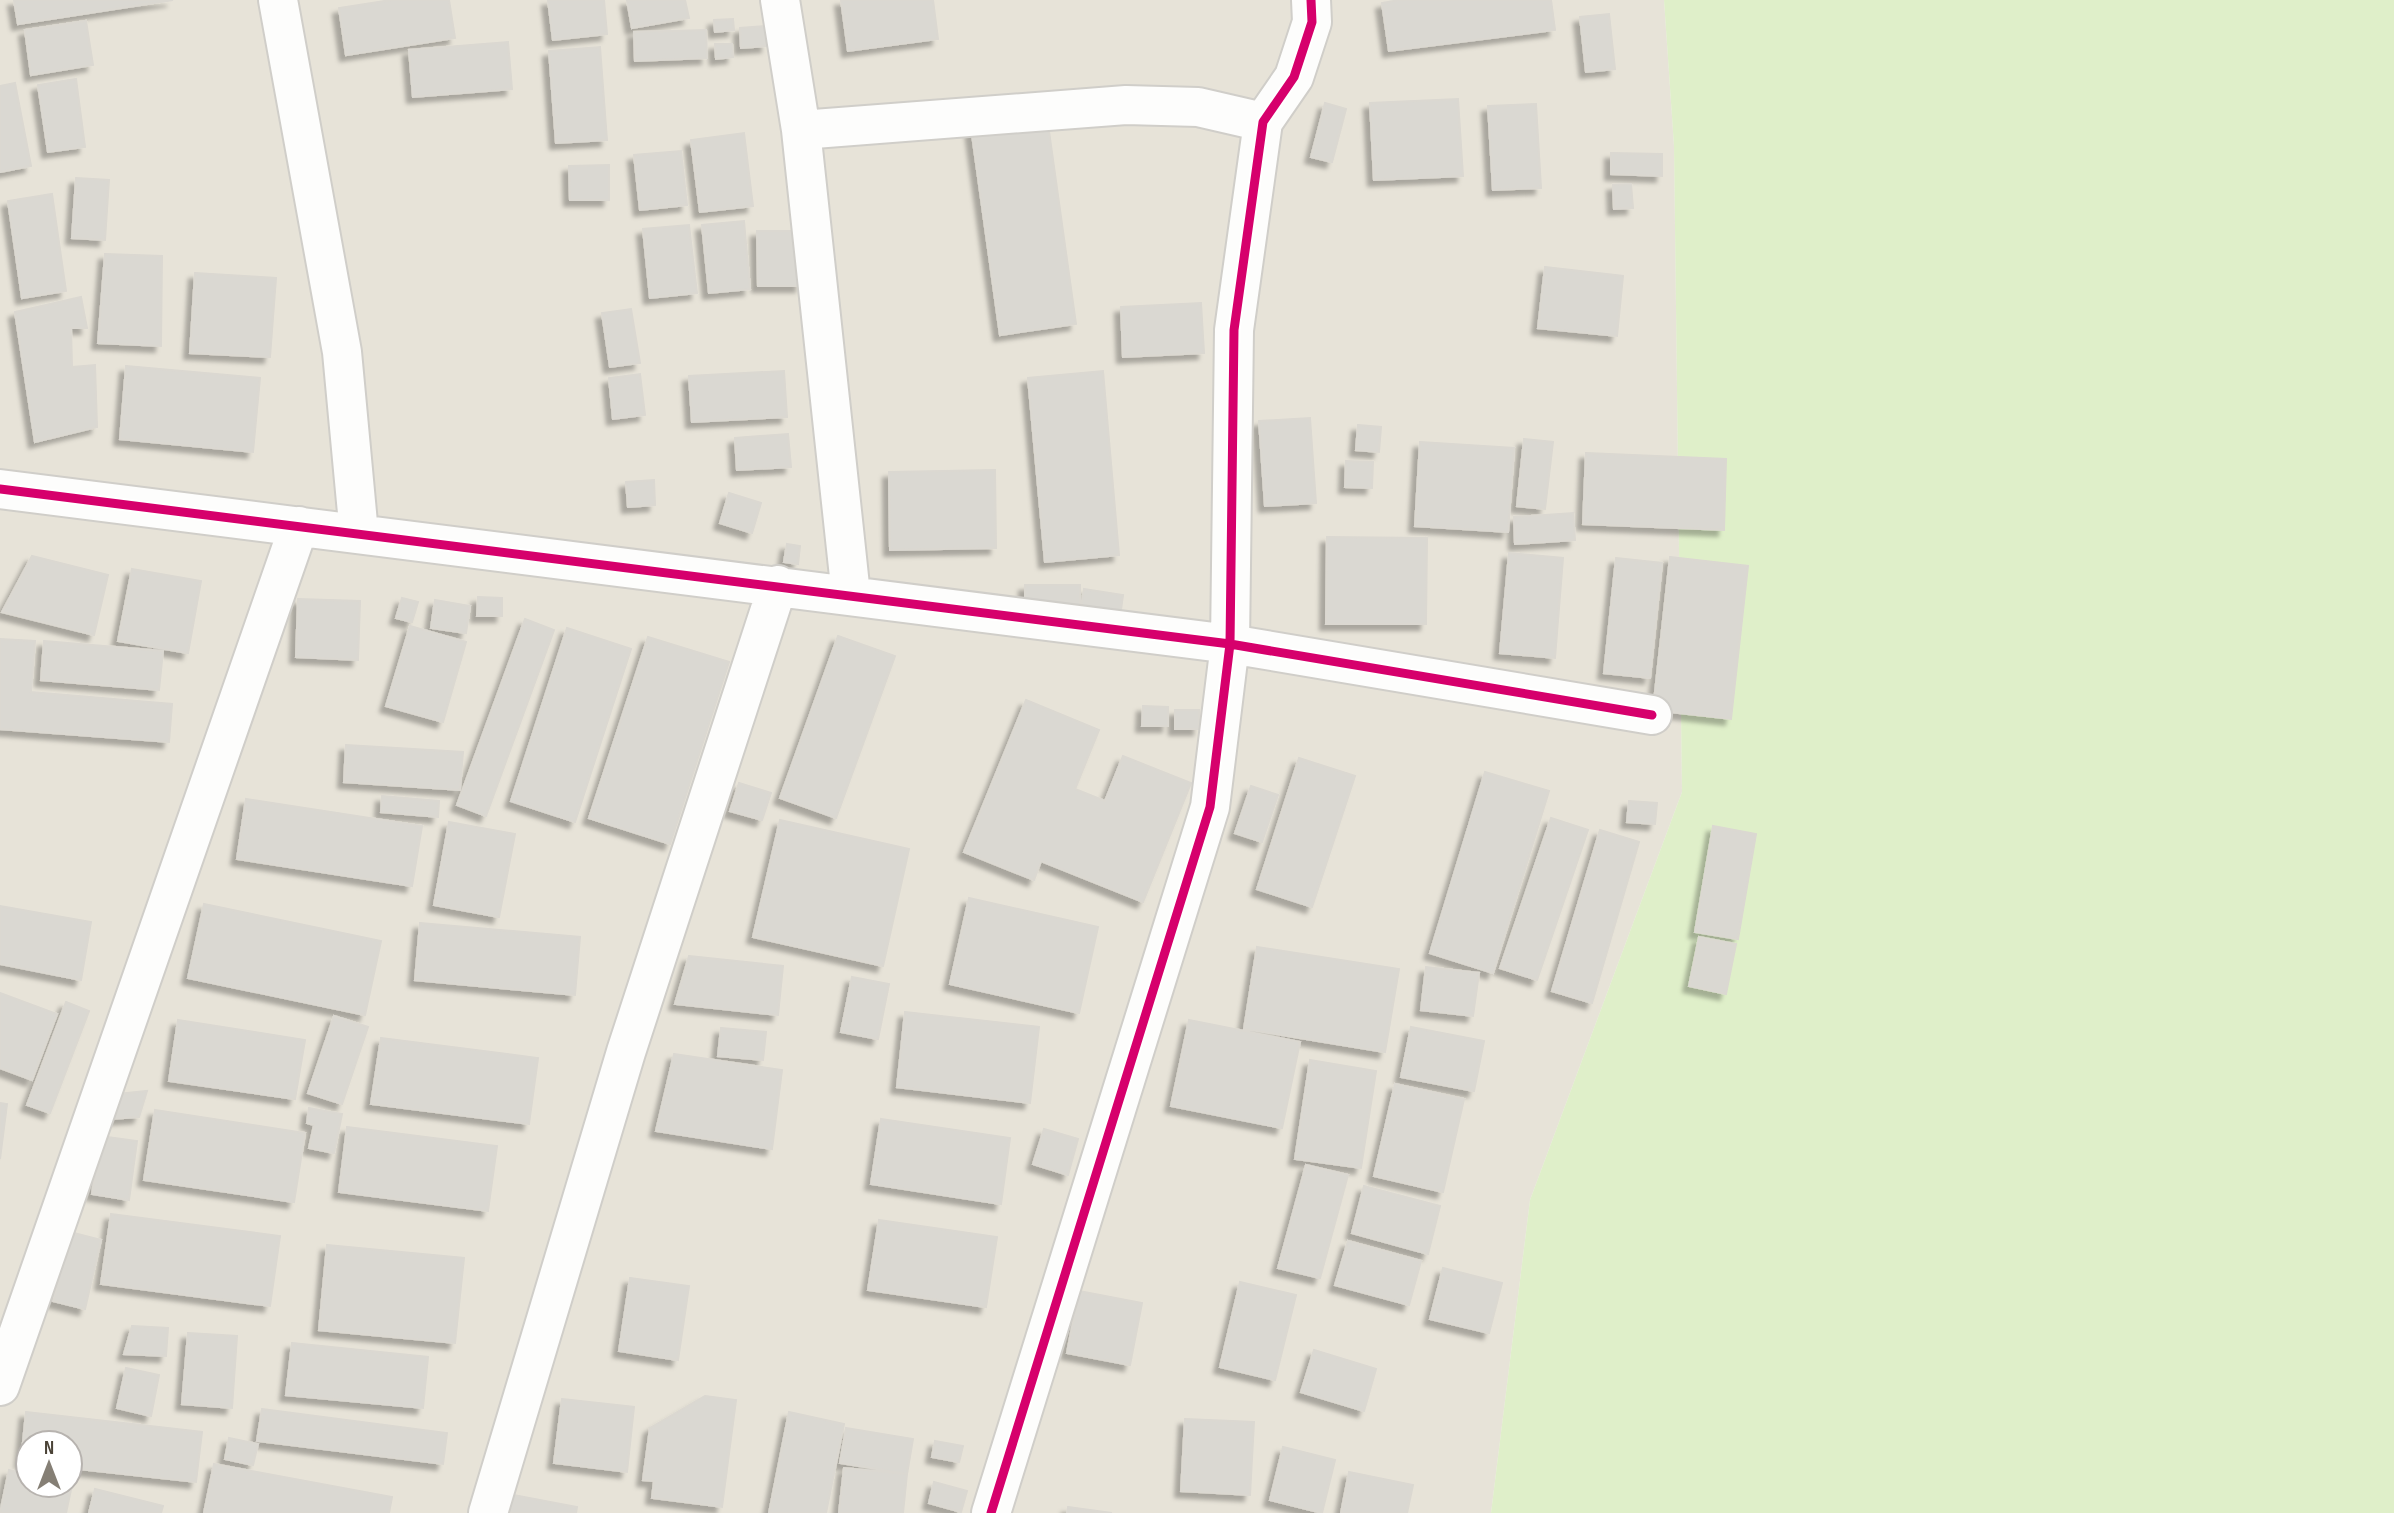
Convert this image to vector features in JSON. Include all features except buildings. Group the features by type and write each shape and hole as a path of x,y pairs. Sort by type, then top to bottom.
{"street":[{"path":"278,0 342,352 359,534"},
{"path":"780,0 801,130 851,595"},
{"path":"991,1513 1210,807 1230,644 1234,330 1263,122 1294,77 1312,22 1311,0"},
{"path":"801,130 1126,105 1198,107 1263,122"},
{"path":"0,489 1230,644 1652,715"},
{"path":"0,1386 299,526"},
{"path":"488,1513 626,1052 778,585"}],"shaded area":[{"path":"0,0 1664,0 1674,146 1682,792 1530,1200 1491,1513 0,1513"}],"green space":[{"path":"1664,0 2394,0 2394,1513 1491,1513 1530,1200 1682,792 1674,146"}],"cycle path":[{"path":"991,1513 1210,807 1230,644 1234,330 1263,122 1294,77 1312,22 1311,0"},
{"path":"0,489 1230,644 1652,715"}]}
